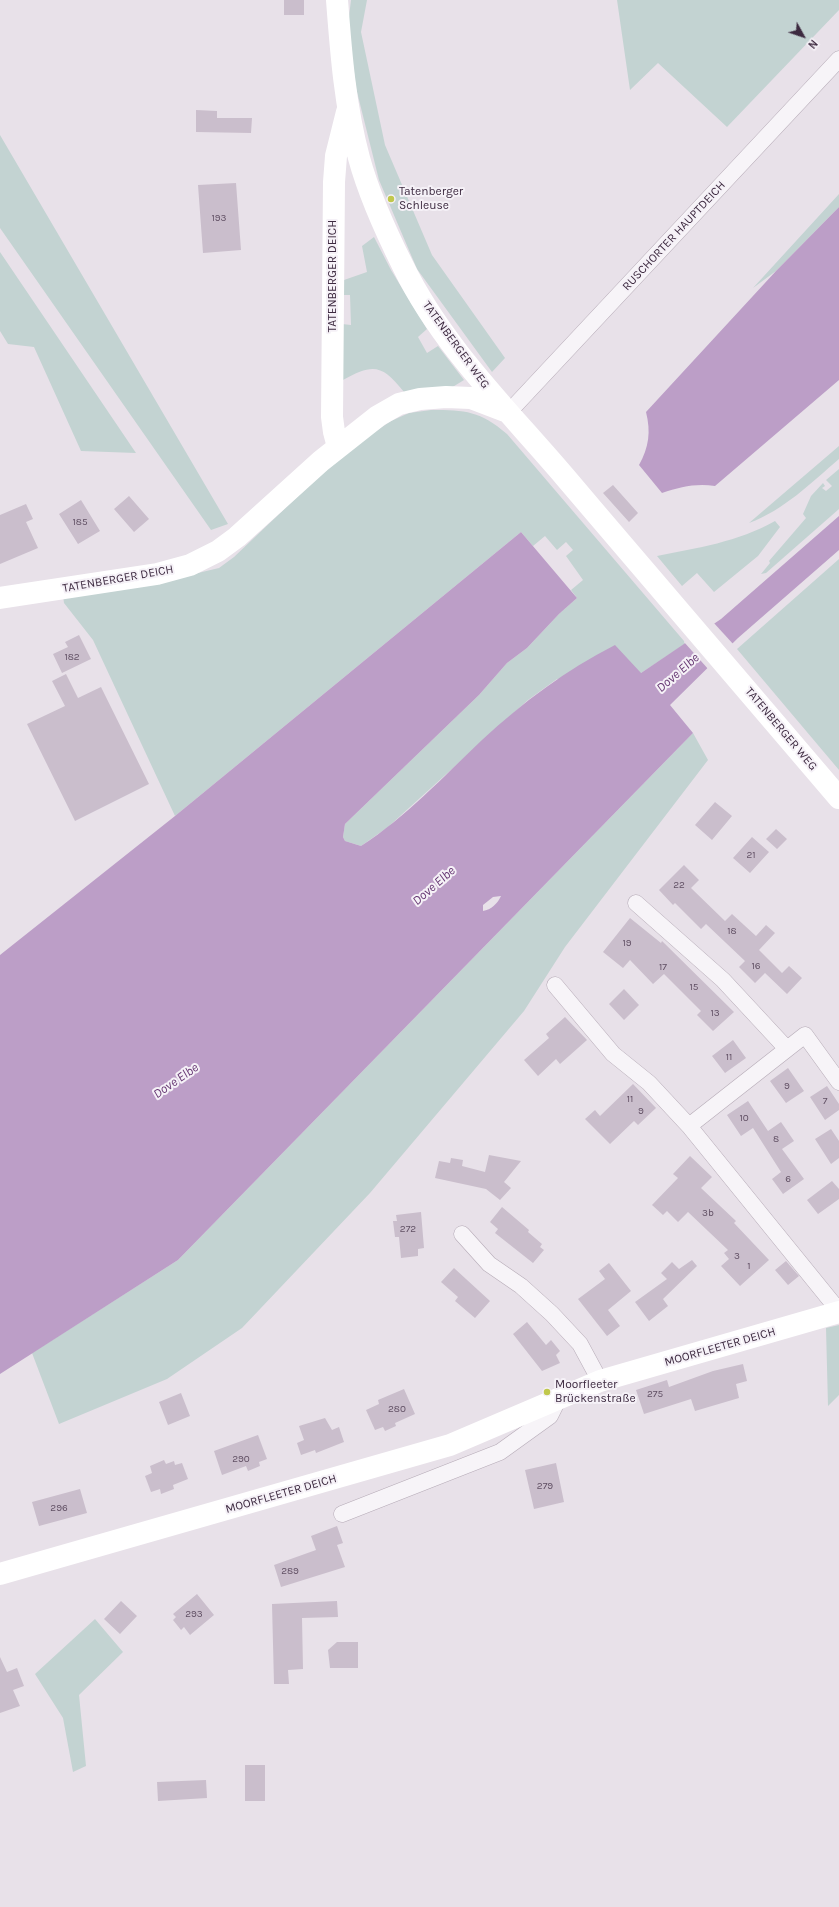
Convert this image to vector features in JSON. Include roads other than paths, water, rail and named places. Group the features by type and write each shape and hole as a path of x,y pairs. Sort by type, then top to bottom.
{"street":[{"name":"TATENBERGER WEG","path":"337,0 342,68 348,106 360,159 375,201 404,269 436,320 474,373 723,661 839,798"},
{"name":"RUSCHORTER HAUPTDEICH","path":"508,413 839,59"},
{"name":"TATENBERGER DEICH","path":"338,447 332,417 334,182 336,156 348,106"},
{"name":"TATENBERGER DEICH","path":"0,598 157,574 190,565 218,550 237,537 338,447 378,416 399,404 420,399 446,397 471,398 508,413"},
{"path":"636,903 723,980 787,1049"},
{"path":"555,985 613,1054 649,1083 689,1126 839,1312"},
{"path":"689,1126 805,1035 839,1082"},
{"path":"462,1234 489,1264 521,1286 580,1344 600,1381"},
{"name":"MOORFLEETER DEICH","path":"0,1574 450,1445 600,1381 839,1312"},
{"path":"342,1514 500,1452 550,1416 558,1400"}],"water":[{"path":"839,207 839,380 715,486 688,486 662,493 639,465 647,446 649,433 646,412 776,271"},
{"name":"Dove Elbe","path":"839,516 839,550 738,638 670,705 693,733 178,1260 0,1374 0,955 175,816 521,532 577,598 559,614 527,648 507,663 479,695 345,824 343,837 345,841 361,846 378,835 409,809 513,713 579,665 615,645 641,673 721,619","holes":["501,896 491,908 483,911 483,905 493,897"]}],"place":[{"name":"Tatenberger Schleuse","path":"391,199"},
{"name":"Moorfleeter Brückenstraße","path":"547,1392"}]}
